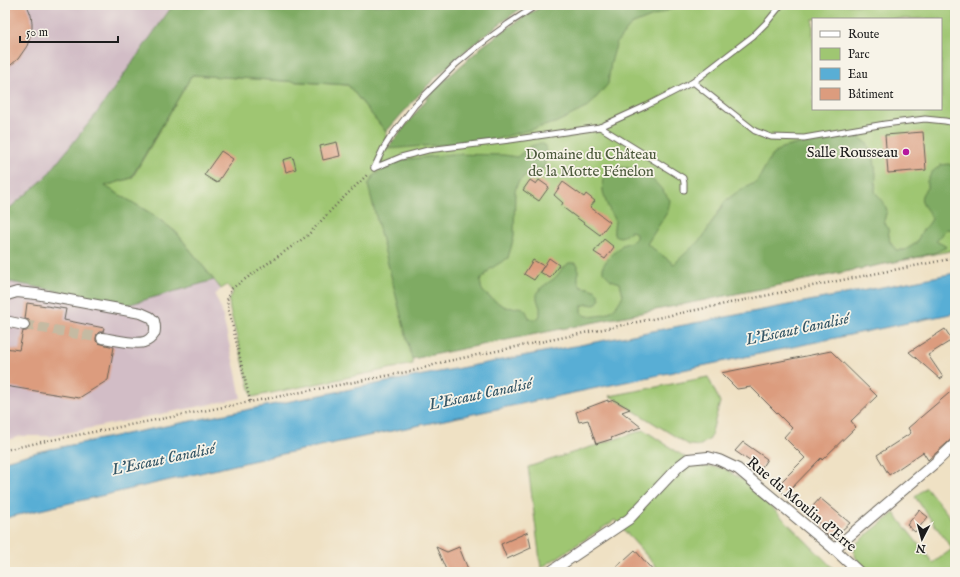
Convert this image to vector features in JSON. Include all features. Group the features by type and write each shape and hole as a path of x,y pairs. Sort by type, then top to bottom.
{"street":[{"path":"5,297 17,292 36,294 141,313 150,317 154,321 154,334 150,339 144,342 102,338"},
{"path":"5,321 24,325"},
{"path":"834,549 955,444"},
{"name":"Rue du Moulin d'Erre","path":"550,572 629,520 679,466 688,459 708,457 719,460 738,469 834,549 859,572"}],"lane":[{"path":"374,168 390,138 415,105 456,64 474,49 537,5"},
{"path":"374,168 401,157 428,150 600,127 693,82 753,36 768,22 781,5"},
{"path":"693,82 755,131 771,137 804,138 884,124 925,119 955,123"},
{"path":"600,127 683,178 684,190"}],"path":[{"path":"250,401 228,306 227,300 230,289 307,236 374,168"},
{"path":"5,450 250,401 417,370 451,360 955,258"}],"shaded area":[{"path":"5,5 411,5 470,47 432,80 386,132 348,85 152,214 176,232 221,289 215,295 221,309 241,398 51,436 21,436 5,441"}],"green space":[{"path":"173,5 526,5 502,22 455,60 421,92 386,132 348,85 192,75 131,178 105,186 152,214 176,232 214,280 127,305 5,281 5,212 45,178 96,114"},
{"name":"Domaine du Château de la Motte Fénelon","path":"545,5 955,5 955,250 450,350 412,359 413,364 252,397 230,310 229,301 233,292 227,285 221,289 176,232 152,214 104,186 132,178 192,75 348,85 386,132 387,149 434,90 484,45 525,16"},
{"path":"545,5 684,5 631,25 617,42 611,62 608,84 588,107 555,123 500,138 387,149 434,90 484,45 525,16"},
{"path":"859,137 867,143 874,159 876,174 875,192 883,201 887,210 884,221 888,229 890,242 896,250 905,250 916,243 922,231 932,219 923,204 922,197 927,188 927,181 932,172 941,165 949,164 955,168 955,230 946,229 936,241 947,247 934,253 914,258 412,359 368,185 374,175 402,160 451,154 504,155 517,157 531,146 541,143 546,146 543,169 527,174 518,182 515,191 514,237 508,258 490,269 480,281 482,290 497,302 510,308 520,307 525,310 529,318 535,320 540,316 537,293 542,287 555,278 569,263 578,265 578,281 581,287 593,289 599,295 600,299 595,305 587,304 582,306 581,312 584,315 599,316 609,312 617,305 623,295 620,283 611,280 603,272 603,266 622,245 633,241 636,238 636,234 631,231 625,236 621,237 614,235 615,220 606,202 603,186 603,179 610,169 623,167 642,173 651,178 663,190 670,200 668,211 647,244 674,264 703,237 725,201 740,190 757,182 770,158 781,148 811,141"},
{"path":"708,377 720,402 710,439 699,446 689,445 610,396"},
{"path":"644,430 697,465 723,468 746,482 837,572 661,572 615,520 541,568 528,467"},
{"path":"926,487 955,523 955,572 869,572 856,558 854,545 894,513 933,563 952,549 915,497"}],"water":[{"name":"L'Escaut Canalisé","path":"955,273 955,313 287,453 5,518 5,461 41,451 361,387"}],"building":[{"path":"5,5 27,5 31,15 32,31 27,46 18,59 5,70"},
{"name":"Salle Rousseau","path":"923,132 926,170 888,173 885,135"},
{"path":"337,142 340,156 323,160 320,146"},
{"path":"221,151 233,159 217,183 204,175"},
{"path":"293,157 296,169 286,172 283,160"},
{"path":"530,180 536,184 539,180 549,187 539,201 523,190"},
{"path":"563,182 584,197 586,194 595,201 590,207 610,222 600,235 561,206 563,203 554,195"},
{"path":"604,239 614,247 605,259 594,252"},
{"path":"549,258 559,265 550,278 540,272"},
{"path":"533,260 544,266 534,280 524,274"},
{"path":"27,303 66,309 64,320 104,328 103,332 99,332 97,334 96,341 98,343 114,347 108,380 79,398 5,386 5,348 19,350 23,331 29,330 29,320 25,319"},
{"path":"945,329 952,340 928,355 943,377 940,379 909,352"},
{"path":"831,351 877,396 851,421 856,427 822,460 821,458 785,495 777,486 805,458 784,437 792,428 751,387 737,389 721,373"},
{"path":"955,388 955,436 928,460 923,452 889,475 877,455 911,433 908,428"},
{"path":"608,400 608,402 614,400 630,409 622,412 641,427 596,444 588,420 579,422 576,412"},
{"path":"743,442 767,459 760,470 735,451"},
{"path":"820,498 850,523 832,539 821,530 824,527 807,513"},
{"path":"919,510 928,517 915,532 907,525"},
{"path":"528,532 531,548 507,559 501,544"},
{"path":"436,547 447,552 459,547 468,569 462,572 447,572"},
{"path":"635,550 654,572 611,572"}],"tunnel":[{"path":"24,325 102,338"}],"place":[{"name":"Salle Rousseau","path":"906,152"}]}
